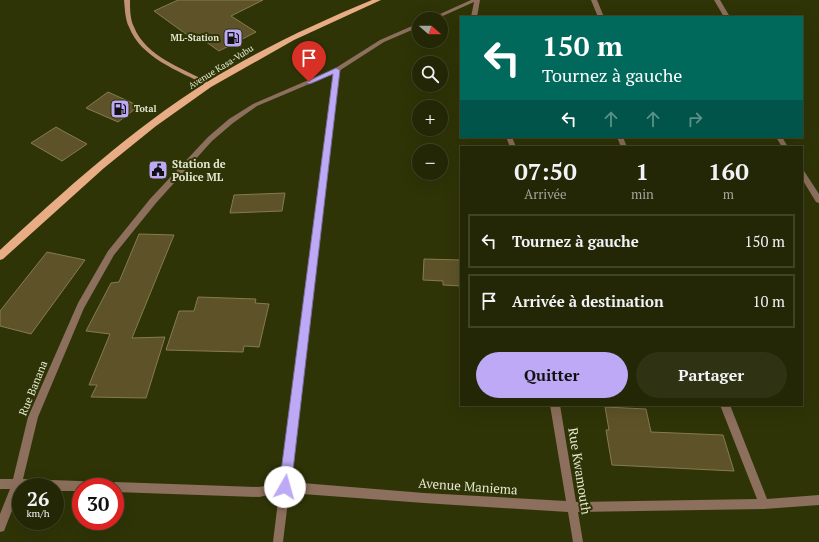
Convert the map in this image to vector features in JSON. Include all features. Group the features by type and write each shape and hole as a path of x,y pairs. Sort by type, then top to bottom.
{"main road":[{"name":"Avenue Kasa-Vubu","path":"0,256 56,204 133,140 208,84 283,42 326,21 378,0"}],"street":[{"path":"127,0 130,27 138,41 157,56 208,84"},
{"path":"474,16 476,0"},
{"path":"448,12 476,0"},
{"path":"594,0 601,16"},
{"path":"717,0 726,16"},
{"name":"Rue Banana","path":"18,478 33,417 81,306 111,254 153,201 210,139 231,121 255,106 336,70 382,41 412,28"},
{"path":"278,542 336,70"},
{"path":"803,175 819,200"},
{"name":"Rue Kwamouth","path":"555,406 578,542"},
{"path":"725,406 764,504"},
{"path":"0,484 12,484"},
{"name":"Avenue Maniema","path":"124,487 260,492 285,487 424,498 571,507 764,504 819,500"},
{"name":"Rue Banana","path":"0,526 12,496"}],"building":[{"path":"178,0 263,0 231,16 256,32 219,51 202,39 197,42 154,11"},
{"path":"108,92 139,106 118,122 86,108"},
{"path":"56,127 87,144 62,161 31,143"},
{"path":"285,193 282,211 230,213 234,195"},
{"path":"139,234 174,235 132,338 165,337 146,398 91,397 97,385 89,385 110,334 86,331 111,283 119,282"},
{"path":"47,252 85,260 31,334 0,326 0,311"},
{"path":"424,259 460,260 460,286 443,285 443,281 423,280"},
{"path":"198,297 256,299 255,303 269,304 259,347 244,346 243,352 166,350 179,311 194,311"},
{"path":"605,407 646,409 651,432 723,435 734,471 612,465 606,430 609,430"}],"place":[{"name":"ML-Station","path":"233,38"},
{"name":"Total","path":"120,109"},
{"name":"Station de Police ML","path":"158,170"}],"route":[{"path":"285,487 336,70 309,82"}]}
